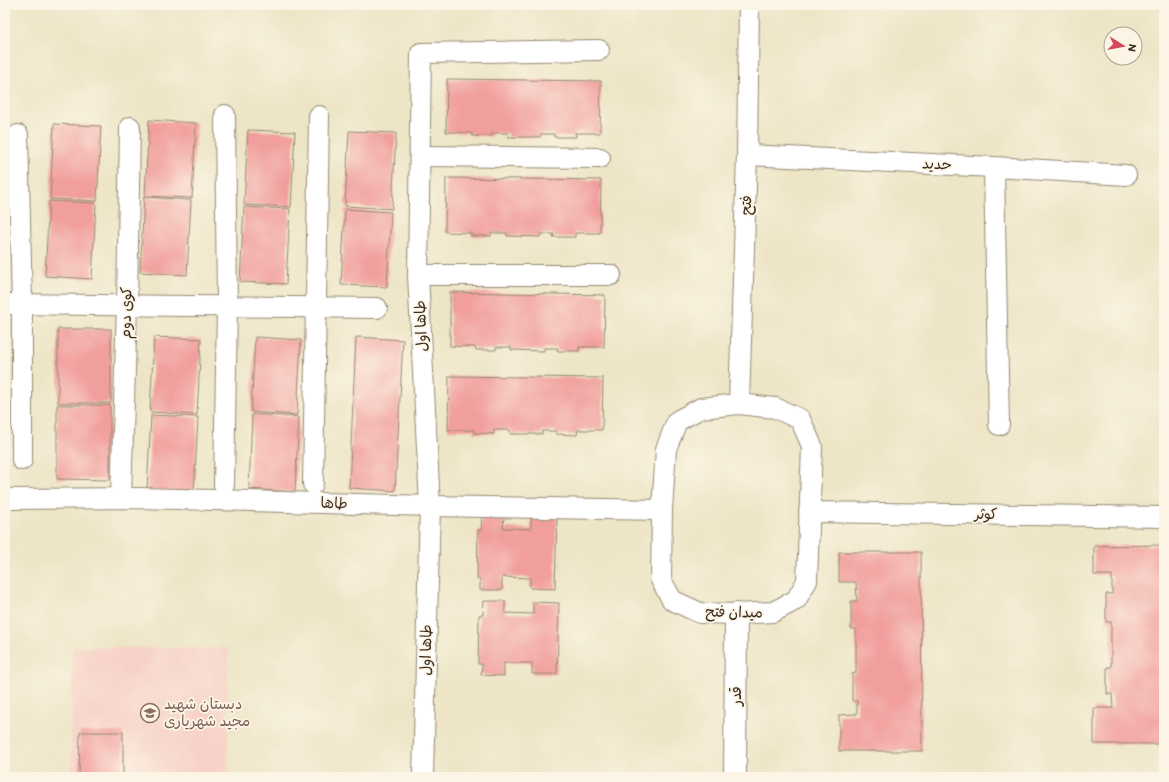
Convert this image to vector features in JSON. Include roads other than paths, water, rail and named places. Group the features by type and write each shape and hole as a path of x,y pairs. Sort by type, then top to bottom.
{"street":[{"name":"فتح","path":"739,404 747,155 749,5"},
{"name":"طاها اول","path":"423,777 430,506 418,275 421,54 599,50"},
{"path":"224,485 227,306 225,115"},
{"path":"313,484 319,116"},
{"name":"کوی دوم","path":"121,498 127,305 130,127"},
{"path":"18,135 13,304 22,460"},
{"name":"حدید","path":"747,155 1126,175"},
{"path":"420,156 600,158"},
{"path":"994,167 998,425"},
{"path":"418,275 611,274"},
{"path":"13,304 377,308"},
{"name":"میدان فتح","path":"739,404 775,408 800,419 812,446 806,581 796,600 773,612 736,614 700,612 672,600 661,580 662,510 666,449 677,420 701,408 739,404"},
{"name":"طاها","path":"5,499 121,498 662,510"},
{"name":"کوثر","path":"809,512 1164,517"},
{"name":"قدر","path":"735,777 736,614"}],"place":[{"name":"دبستان شهید مجید شهریاری","path":"150,713"}]}
